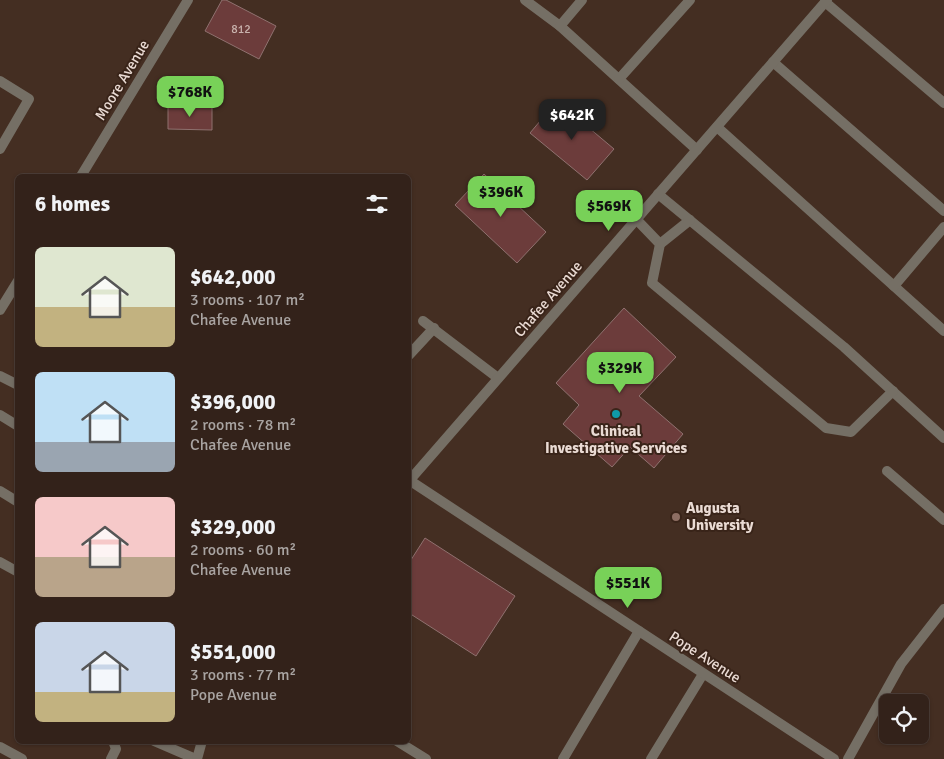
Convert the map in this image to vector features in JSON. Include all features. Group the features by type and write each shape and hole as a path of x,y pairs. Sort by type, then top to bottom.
{"street":[{"name":"Moore Avenue","path":"82,174 188,0"},
{"path":"525,0 560,26 697,150"},
{"path":"560,26 582,0"},
{"path":"619,78 690,0"},
{"path":"826,1 944,104"},
{"name":"Chafee Avenue","path":"411,479 826,1"},
{"path":"773,62 944,211"},
{"path":"0,81 29,99 0,149"},
{"path":"717,127 944,331"},
{"path":"658,194 844,347 944,438"},
{"path":"636,219 660,244"},
{"path":"690,220 660,244 652,283 826,428 851,432 893,391"},
{"path":"894,286 944,227"},
{"path":"0,310 15,286"},
{"path":"423,321 498,378"},
{"path":"411,353 434,328"},
{"path":"0,376 15,384"},
{"path":"0,415 15,424"},
{"path":"887,471 944,520"},
{"name":"Pope Avenue","path":"411,482 834,759"},
{"path":"0,492 15,500"},
{"path":"0,562 15,570"},
{"path":"848,759 901,664 944,609"},
{"path":"563,759 639,631"},
{"path":"651,759 703,674"},
{"path":"111,759 116,749 114,744"},
{"path":"161,744 196,759 201,744"},
{"path":"402,744 426,759"},
{"path":"0,747 22,759"}],"building":[{"path":"222,0 226,0 276,26 259,59 205,31"},
{"path":"557,101 614,149 587,180 530,133"},
{"path":"168,106 212,107 212,130 168,129"},
{"path":"484,174 546,232 517,263 455,205"},
{"name":"Clinical Investigative Services","path":"624,308 676,357 639,396 683,434 654,468 630,447 612,467 563,424 579,405 556,383"},
{"path":"425,538 515,596 476,656 411,614 411,560"}],"place":[{"name":"Clinical Investigative Services","path":"616,414"},
{"name":"Augusta University","path":"676,517"}]}
